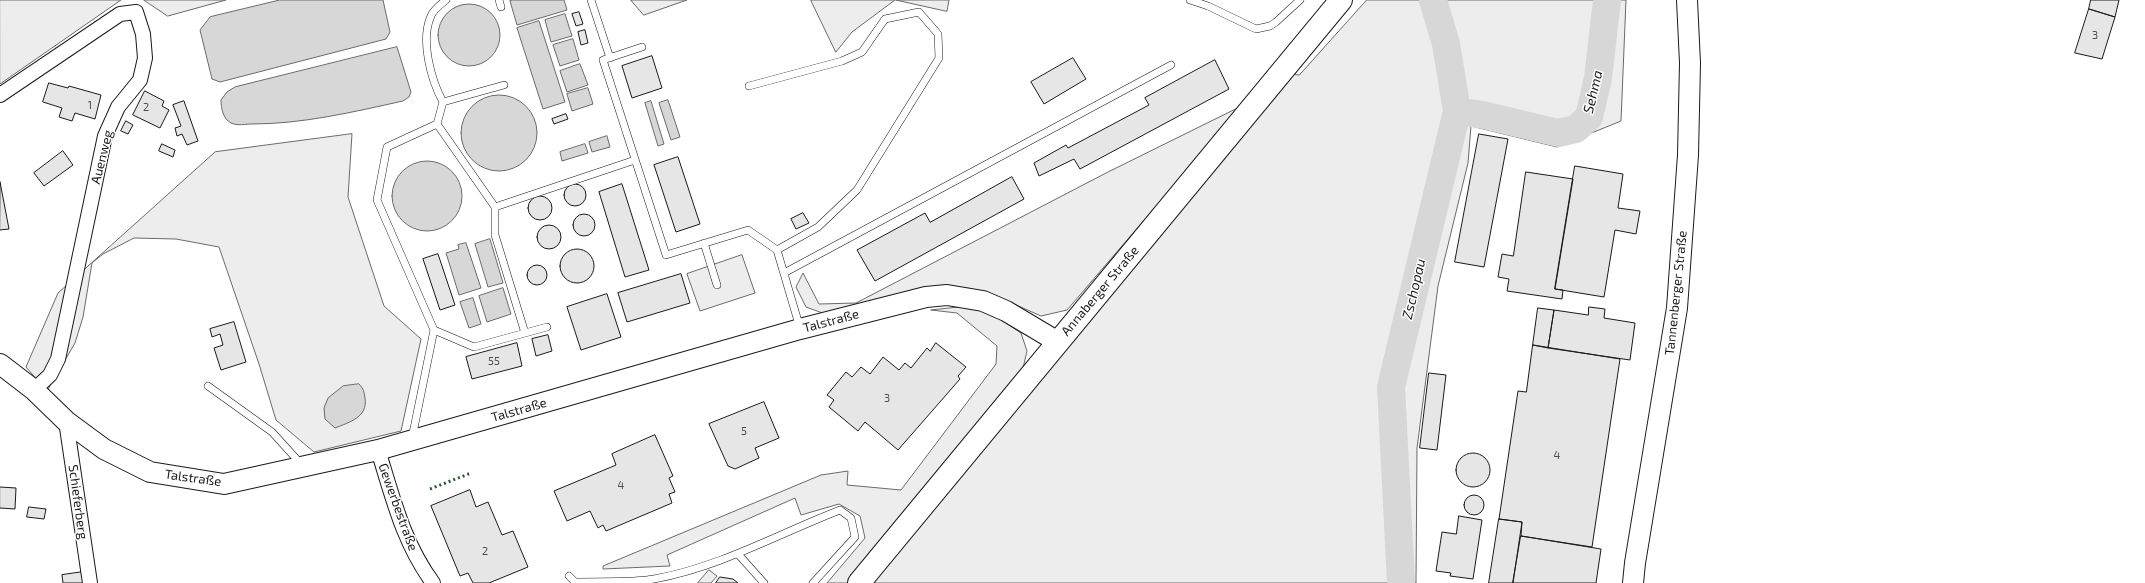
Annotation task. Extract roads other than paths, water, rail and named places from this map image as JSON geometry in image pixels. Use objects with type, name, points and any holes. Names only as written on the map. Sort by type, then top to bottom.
[{"type":"main road","name":"Annaberger Straße","points":[[859,583],[1341,0]]},
{"type":"main road","name":"Tannenberger Straße","points":[[1633,583],[1634,563],[1677,308],[1688,155],[1690,63],[1688,0]]},
{"type":"main road","name":"Talstraße","points":[[0,364],[34,390],[66,420],[104,449],[150,472],[224,484],[412,441],[800,329],[926,297],[947,295],[983,301],[1006,310],[1058,342]]},
{"type":"street","name":"Auenweg","points":[[0,95],[120,14],[136,12],[143,34],[145,58],[140,80],[118,107],[105,136],[58,359],[50,375],[34,390]]},
{"type":"street","name":"Schieferberg","points":[[66,420],[90,583]]},
{"type":"street","name":"Gewerbestraße","points":[[378,450],[404,532],[418,562],[433,583]]},
{"type":"lane","points":[[437,124],[443,102],[436,89],[425,41],[431,15],[446,0]]},
{"type":"lane","points":[[591,0],[610,58]]},
{"type":"lane","points":[[1190,0],[1208,6],[1256,29],[1270,26],[1300,0]]},
{"type":"lane","points":[[749,86],[842,61],[862,52],[885,19],[919,12],[938,34],[939,58],[857,190],[818,227],[777,250]]},
{"type":"lane","points":[[642,47],[603,60],[666,254],[748,230],[777,250],[800,329]]},
{"type":"lane","points":[[784,273],[1171,65]]},
{"type":"lane","points":[[443,102],[504,85]]},
{"type":"lane","points":[[437,124],[495,207],[495,235],[525,333]]},
{"type":"lane","points":[[412,441],[434,330],[377,200],[387,147],[437,124]]},
{"type":"lane","points":[[495,207],[635,160]]},
{"type":"lane","points":[[704,243],[717,285]]},
{"type":"lane","points":[[434,330],[474,347],[547,327]]},
{"type":"lane","points":[[208,386],[272,432],[303,467]]},
{"type":"lane","points":[[569,576],[575,582],[652,581],[723,560],[793,528],[840,510],[851,518],[855,537],[813,583]]},
{"type":"lane","points":[[738,554],[764,583]]},
{"type":"waterway","name":"Zschopau","points":[[1401,583],[1391,387],[1457,111],[1446,44],[1433,0]]},
{"type":"waterway","name":"Sehma","points":[[1457,111],[1483,115],[1558,133],[1576,129],[1589,117],[1598,78],[1607,0]]}]
